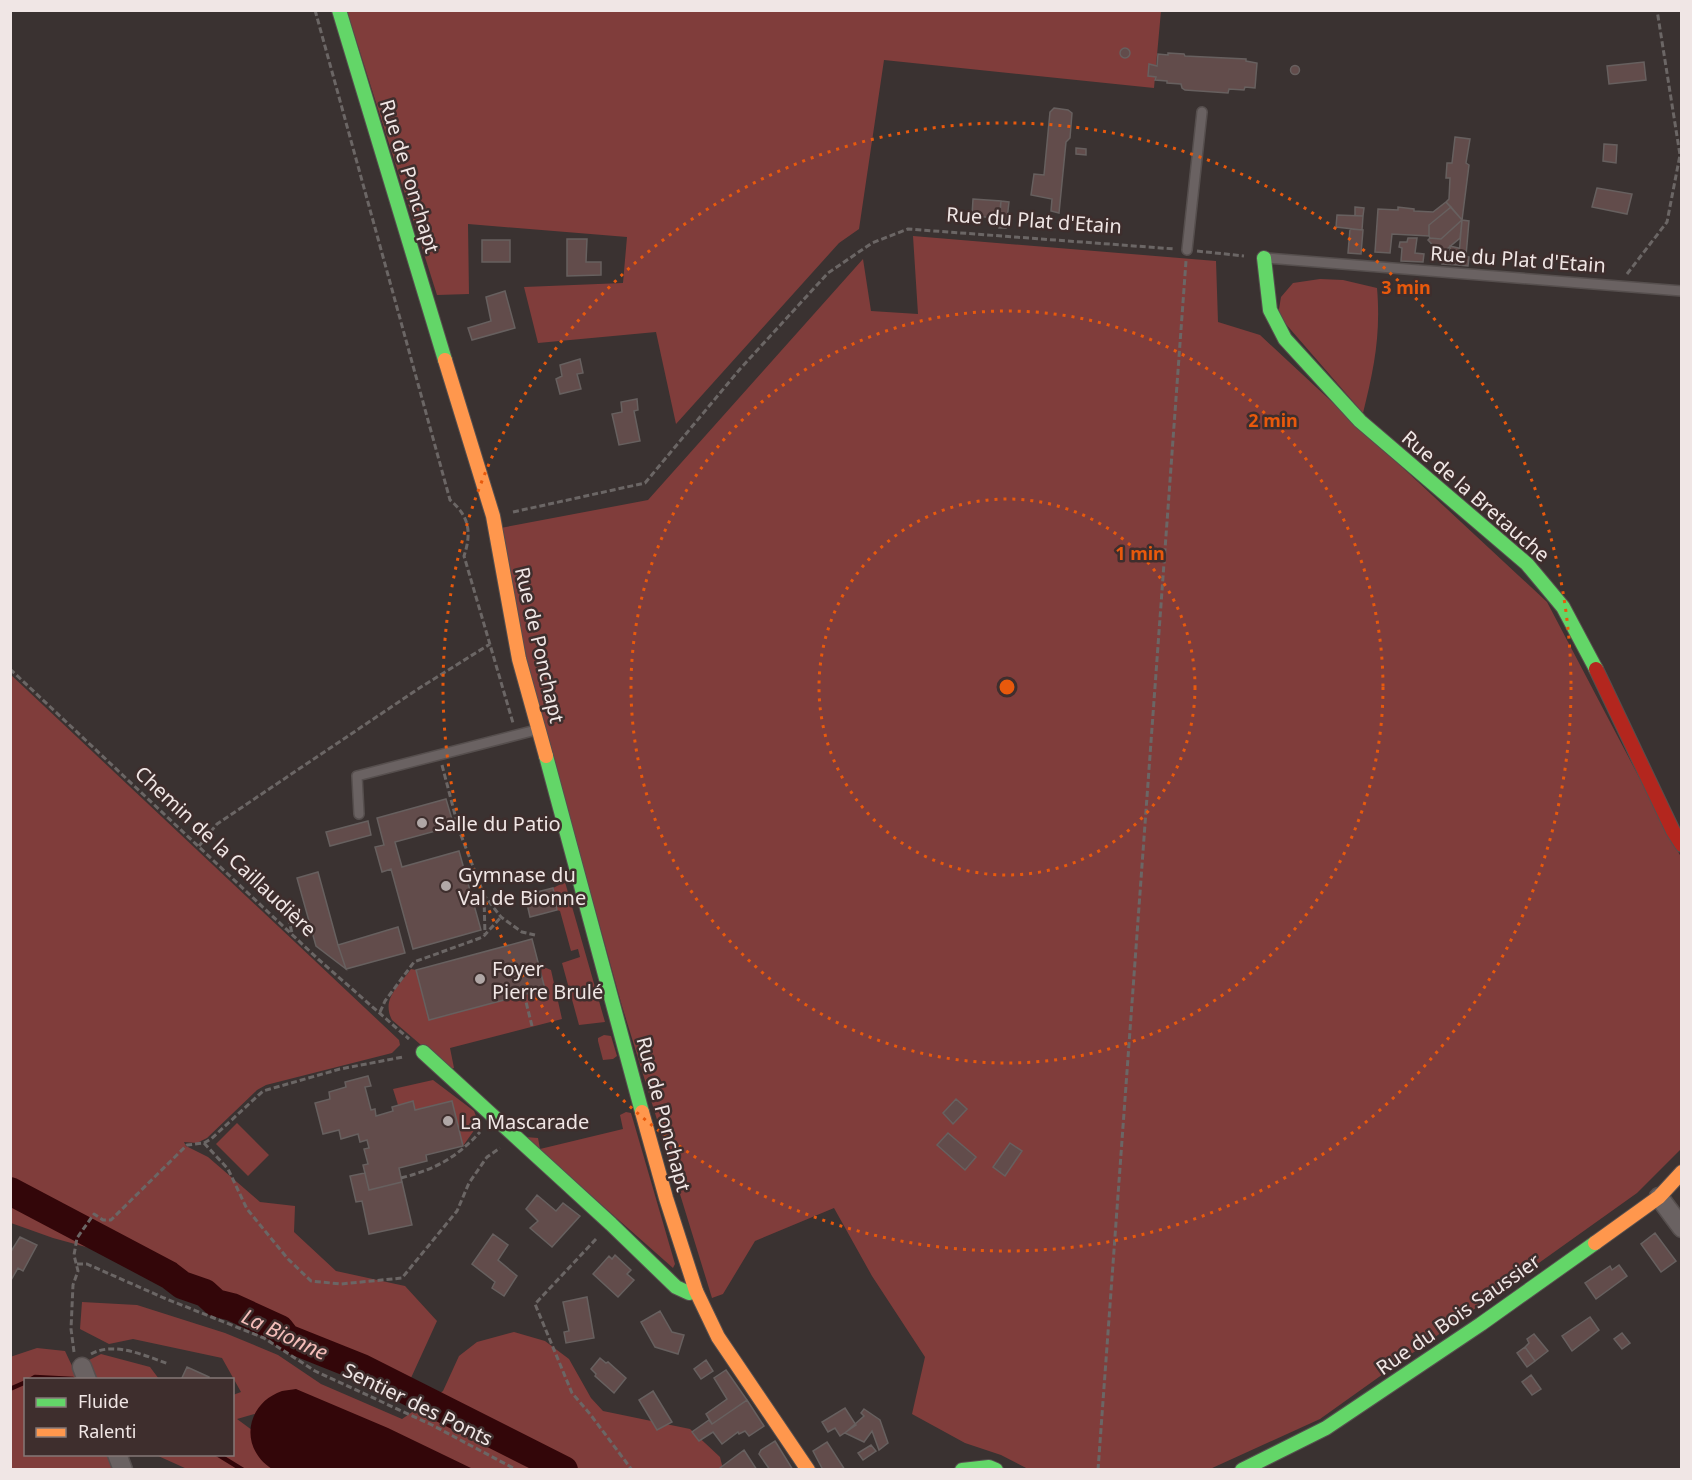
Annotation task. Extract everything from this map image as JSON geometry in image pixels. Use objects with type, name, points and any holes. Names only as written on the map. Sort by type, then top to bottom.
[{"type":"street","name":"Rue de Ponchapt","points":[[339,10],[493,516],[519,659],[666,1198],[696,1291],[718,1337],[808,1470]]},
{"type":"street","name":"Rue de la Bretauche","points":[[1264,258],[1270,310],[1285,339],[1360,421],[1527,564],[1563,607],[1588,652],[1672,831],[1682,845]]},
{"type":"street","points":[[423,1052],[611,1224],[676,1287],[689,1293],[696,1291]]},
{"type":"street","name":"Rue du Bois Saussier","points":[[1242,1470],[1326,1428],[1481,1324],[1659,1197],[1682,1172]]},
{"type":"street","points":[[1659,1197],[1682,1228]]},
{"type":"street","points":[[117,1456],[123,1470]]},
{"type":"street","points":[[964,1469],[989,1467],[996,1470]]},
{"type":"lane","points":[[1187,250],[1202,112]]},
{"type":"lane","name":"Rue du Plat d'Etain","points":[[1264,258],[1682,291]]},
{"type":"lane","points":[[358,814],[357,776],[539,729]]},
{"type":"path","points":[[315,10],[450,500],[463,511],[465,517],[470,538],[464,556],[516,735]]},
{"type":"path","points":[[1618,285],[1667,222],[1680,156],[1657,10]]},
{"type":"path","name":"Rue du Plat d'Etain","points":[[493,516],[645,483],[740,369],[828,273],[872,243],[908,229],[1264,258]]},
{"type":"path","points":[[1098,1470],[1187,250]]},
{"type":"path","points":[[199,846],[218,824],[420,687],[490,644]]},
{"type":"path","name":"Chemin de la Caillaudière","points":[[10,669],[292,934],[423,1052]]},
{"type":"path","points":[[440,755],[459,830],[484,895],[501,916],[522,932],[535,935]]},
{"type":"path","points":[[484,895],[485,935]]},
{"type":"path","points":[[284,900],[292,934]]},
{"type":"path","points":[[380,1012],[385,1000],[414,962],[485,935],[501,916]]},
{"type":"path","points":[[524,994],[532,1026]]},
{"type":"path","points":[[169,1364],[114,1348],[98,1350],[83,1369],[72,1349],[73,1285],[78,1271],[74,1255],[77,1238],[94,1214],[103,1220],[111,1220],[187,1145],[204,1143],[263,1091],[340,1069],[423,1052]]},
{"type":"path","points":[[401,1178],[428,1171],[446,1162],[462,1151],[494,1117]]},
{"type":"path","points":[[204,1143],[228,1169],[247,1209],[288,1259],[311,1281],[341,1284],[402,1278],[457,1211],[470,1183],[487,1157],[516,1137]]},
{"type":"path","points":[[611,1224],[535,1304],[572,1393],[632,1470]]},
{"type":"path","name":"Sentier des Ponts","points":[[77,1264],[87,1264],[264,1338],[315,1371],[432,1425],[517,1470]]},
{"type":"shaded area","points":[[347,11],[1161,11],[1154,88],[884,60],[859,229],[839,243],[676,424],[656,332],[538,343],[524,287],[623,283],[627,237],[468,224],[469,294],[437,295]]},
{"type":"shaded area","points":[[913,236],[1216,261],[1218,322],[1260,335],[1547,602],[1681,857],[1681,1149],[1637,1193],[1320,1419],[1210,1469],[1028,1469],[1001,1455],[965,1443],[912,1414],[925,1357],[872,1276],[834,1208],[755,1241],[723,1294],[712,1298],[622,1006],[490,530],[648,500],[863,259],[871,311],[918,314]]},
{"type":"shaded area","points":[[1320,279],[1343,280],[1377,288],[1376,351],[1363,413],[1278,315],[1281,297],[1293,283]]},
{"type":"shaded area","points":[[10,674],[399,1040],[400,1045],[392,1053],[266,1085],[257,1090],[207,1138],[197,1143],[184,1142],[186,1146],[208,1157],[260,1202],[295,1206],[294,1232],[336,1271],[405,1286],[437,1321],[400,1402],[256,1312],[141,1262],[53,1238],[11,1223]]},
{"type":"shaded area","points":[[565,882],[605,1022],[579,1025],[562,963],[580,957],[578,949],[571,951],[560,911],[557,910],[553,888]]},
{"type":"shaded area","points":[[539,965],[551,970],[562,1019],[450,1048],[454,1068],[449,1069],[392,1020],[389,1012],[393,993],[411,969],[416,970],[429,1020]]},
{"type":"shaded area","points":[[604,1035],[611,1036],[617,1056],[613,1059],[603,1060],[598,1038]]},
{"type":"shaded area","points":[[433,1080],[474,1111],[478,1121],[463,1146],[452,1101],[415,1110],[413,1102],[398,1105],[393,1089]]},
{"type":"shaded area","points":[[626,1112],[631,1113],[675,1264],[673,1268],[525,1137],[538,1138],[540,1149],[623,1129],[620,1115]]},
{"type":"shaded area","points":[[237,1123],[269,1155],[248,1176],[216,1144]]},
{"type":"shaded area","points":[[82,1302],[137,1305],[225,1333],[278,1355],[321,1384],[402,1419],[443,1391],[459,1356],[477,1342],[514,1332],[545,1341],[569,1359],[591,1398],[603,1411],[690,1429],[720,1457],[723,1469],[453,1469],[292,1403],[237,1419],[305,1469],[187,1469],[158,1456],[234,1456],[234,1395],[241,1392],[222,1358],[133,1339],[109,1344],[80,1329]]},
{"type":"shaded area","points":[[37,1348],[65,1351],[73,1368],[101,1354],[150,1367],[158,1378],[24,1378],[24,1456],[118,1456],[118,1469],[11,1469],[10,1357]]},
{"type":"shaded area","points":[[296,1389],[388,1428],[473,1469],[272,1469],[254,1450],[251,1427],[254,1416],[260,1406],[270,1397],[282,1391]]},
{"type":"building","points":[[1125,48],[1130,53],[1125,58],[1120,53]]},
{"type":"building","points":[[1168,53],[1246,59],[1246,61],[1257,63],[1255,88],[1229,89],[1228,93],[1185,90],[1181,84],[1167,83],[1167,81],[1155,80],[1156,77],[1148,76],[1149,64],[1157,66],[1158,54],[1168,55]]},
{"type":"building","points":[[1644,62],[1646,80],[1609,84],[1607,66]]},
{"type":"building","points":[[1295,65],[1300,70],[1295,75],[1290,70]]},
{"type":"building","points":[[1054,108],[1068,110],[1072,113],[1070,138],[1066,142],[1059,213],[1051,211],[1052,199],[1031,195],[1034,174],[1044,175],[1050,112]]},
{"type":"building","points":[[1455,137],[1470,139],[1462,220],[1446,202],[1449,199],[1450,178],[1446,178],[1447,163],[1452,163]]},
{"type":"building","points":[[1604,144],[1617,145],[1616,163],[1603,161]]},
{"type":"building","points":[[1076,148],[1086,149],[1086,155],[1076,154]]},
{"type":"building","points":[[1597,188],[1632,194],[1627,214],[1592,207]]},
{"type":"building","points":[[973,199],[1001,201],[999,218],[972,216]]},
{"type":"building","points":[[1001,201],[1009,202],[1006,228],[999,228]]},
{"type":"building","points":[[1446,202],[1451,207],[1429,225],[1429,236],[1392,234],[1390,253],[1375,252],[1378,209],[1398,210],[1398,207],[1433,212]]},
{"type":"building","points":[[1355,207],[1364,208],[1363,216],[1355,216]]},
{"type":"building","points":[[1451,207],[1462,220],[1441,239],[1430,238],[1429,225]]},
{"type":"building","points":[[1337,215],[1363,216],[1362,230],[1336,227]]},
{"type":"building","points":[[1462,220],[1469,221],[1466,256],[1459,255]]},
{"type":"building","points":[[1462,220],[1460,238],[1441,254],[1428,240],[1430,238],[1441,239]]},
{"type":"building","points":[[1350,229],[1363,230],[1361,254],[1348,253]]},
{"type":"building","points":[[1408,238],[1417,238],[1415,253],[1424,254],[1423,262],[1401,261],[1400,242],[1407,242]]},
{"type":"building","points":[[567,239],[587,239],[586,262],[601,262],[601,275],[567,276]]},
{"type":"building","points":[[482,240],[510,240],[510,262],[482,262]]},
{"type":"building","points":[[1450,246],[1459,248],[1458,265],[1442,264],[1443,256],[1450,257]]},
{"type":"building","points":[[1459,255],[1469,257],[1468,266],[1458,265]]},
{"type":"building","points":[[505,291],[515,328],[472,340],[468,328],[491,321],[486,297]]},
{"type":"building","points":[[580,359],[583,373],[577,374],[581,389],[560,394],[556,379],[562,376],[560,365]]},
{"type":"building","points":[[637,399],[638,410],[634,411],[640,441],[619,445],[612,414],[622,412],[621,402]]},
{"type":"building","points":[[446,799],[454,826],[395,842],[402,867],[459,851],[481,930],[413,949],[391,869],[382,872],[375,847],[384,845],[377,818]]},
{"type":"building","points":[[368,821],[371,835],[330,846],[326,832]]},
{"type":"building","points":[[318,872],[346,969],[316,946],[297,878]]},
{"type":"building","points":[[553,888],[557,910],[530,917],[525,895]]},
{"type":"building","points":[[398,927],[405,953],[346,969],[338,945]]},
{"type":"building","name":"Foyer Pierre Brulé","points":[[532,939],[545,989],[429,1020],[416,970]]},
{"type":"building","points":[[368,1076],[371,1086],[365,1087],[371,1110],[375,1109],[376,1116],[393,1111],[392,1107],[413,1101],[415,1110],[452,1101],[463,1146],[426,1155],[427,1161],[399,1168],[402,1182],[369,1190],[363,1165],[368,1164],[364,1149],[369,1148],[367,1140],[360,1142],[358,1134],[341,1139],[339,1130],[323,1134],[315,1103],[330,1099],[329,1092],[346,1087],[345,1082]]},
{"type":"building","points":[[956,1099],[967,1109],[953,1124],[943,1113]]},
{"type":"building","points":[[948,1133],[976,1157],[965,1170],[937,1145]]},
{"type":"building","points":[[1010,1143],[1022,1151],[1005,1176],[993,1167]]},
{"type":"building","points":[[365,1173],[369,1190],[402,1182],[412,1225],[369,1234],[362,1201],[356,1202],[350,1176]]},
{"type":"building","points":[[537,1195],[556,1211],[563,1203],[580,1216],[552,1247],[530,1228],[538,1221],[526,1209]]},
{"type":"building","points":[[1655,1233],[1676,1261],[1661,1272],[1641,1244]]},
{"type":"building","points":[[493,1234],[508,1245],[498,1260],[517,1276],[504,1296],[492,1288],[495,1282],[472,1264]]},
{"type":"building","points":[[20,1237],[37,1245],[23,1271],[18,1268],[10,1282],[10,1253]]},
{"type":"building","points":[[615,1255],[631,1270],[627,1274],[634,1280],[618,1297],[593,1274],[609,1256],[612,1259]]},
{"type":"building","points":[[1619,1265],[1627,1276],[1596,1299],[1585,1283],[1610,1266],[1612,1270]]},
{"type":"building","points":[[587,1297],[594,1338],[566,1343],[564,1332],[569,1331],[563,1302]]},
{"type":"building","points":[[660,1311],[672,1332],[684,1335],[678,1354],[655,1347],[641,1322]]},
{"type":"building","points":[[1590,1317],[1599,1330],[1572,1351],[1562,1336]]},
{"type":"building","points":[[1622,1333],[1630,1343],[1622,1349],[1614,1339]]},
{"type":"building","points":[[1534,1334],[1548,1351],[1535,1361],[1525,1347],[1529,1343],[1527,1339]]},
{"type":"building","points":[[1525,1347],[1535,1361],[1527,1367],[1517,1353]]},
{"type":"building","points":[[600,1358],[626,1378],[614,1393],[595,1376],[596,1374],[591,1369]]},
{"type":"building","points":[[706,1360],[713,1371],[701,1379],[694,1369]]},
{"type":"building","points":[[187,1367],[209,1377],[209,1378],[182,1378]]},
{"type":"building","points":[[726,1370],[747,1400],[712,1424],[706,1414],[727,1399],[714,1378]]},
{"type":"building","points":[[1531,1375],[1541,1389],[1532,1395],[1522,1382]]},
{"type":"building","points":[[653,1391],[672,1422],[657,1430],[639,1400]]},
{"type":"building","points":[[747,1400],[764,1426],[749,1436],[745,1431],[739,1434],[738,1432],[722,1444],[713,1432],[699,1441],[692,1432],[709,1420],[712,1424]]},
{"type":"building","points":[[845,1408],[856,1425],[840,1436],[835,1428],[828,1432],[822,1422]]},
{"type":"building","points":[[864,1409],[880,1420],[888,1443],[879,1450],[872,1431],[864,1442],[845,1433],[864,1416],[861,1413]]},
{"type":"building","points":[[775,1441],[793,1470],[770,1470],[759,1454],[761,1450]]},
{"type":"building","points":[[827,1442],[845,1470],[823,1470],[813,1451]]},
{"type":"building","points":[[871,1445],[876,1451],[863,1460],[858,1453]]},
{"type":"building","points":[[744,1450],[757,1470],[721,1470],[720,1468]]},
{"type":"waterway","name":"La Bionne","points":[[10,1191],[169,1275],[182,1285],[205,1293],[216,1303],[232,1307],[280,1329],[287,1338],[362,1368],[564,1470]]},
{"type":"waterway","points":[[33,1378],[54,1378]]},
{"type":"waterway","points":[[10,1389],[24,1383]]},
{"type":"waterway","points":[[220,1456],[243,1470]]},
{"type":"traffic: fast","points":[[339,10],[445,360]]},
{"type":"traffic: fast","points":[[1264,258],[1270,310],[1285,339],[1360,421],[1527,564],[1563,607],[1596,669]]},
{"type":"traffic: fast","points":[[546,756],[642,1112]]},
{"type":"traffic: fast","points":[[423,1052],[611,1224],[676,1287],[689,1293],[696,1291]]},
{"type":"traffic: fast","points":[[1242,1470],[1326,1428],[1481,1324],[1595,1243]]},
{"type":"traffic: fast","points":[[962,1470],[989,1467],[996,1470]]},
{"type":"traffic: slow","points":[[445,360],[493,516],[519,659],[546,756]]},
{"type":"traffic: slow","points":[[642,1112],[666,1198],[696,1291],[718,1337],[808,1470]]},
{"type":"traffic: slow","points":[[1595,1243],[1659,1197],[1682,1172]]},
{"type":"traffic: jam","points":[[1596,669],[1673,831],[1682,845]]},
{"type":"place","name":"Salle du Patio","points":[[422,823]]},
{"type":"place","name":"Gymnase du Val de Bionne","points":[[446,886]]},
{"type":"place","name":"Foyer Pierre Brulé","points":[[480,979]]},
{"type":"place","name":"La Mascarade","points":[[448,1121]]}]
